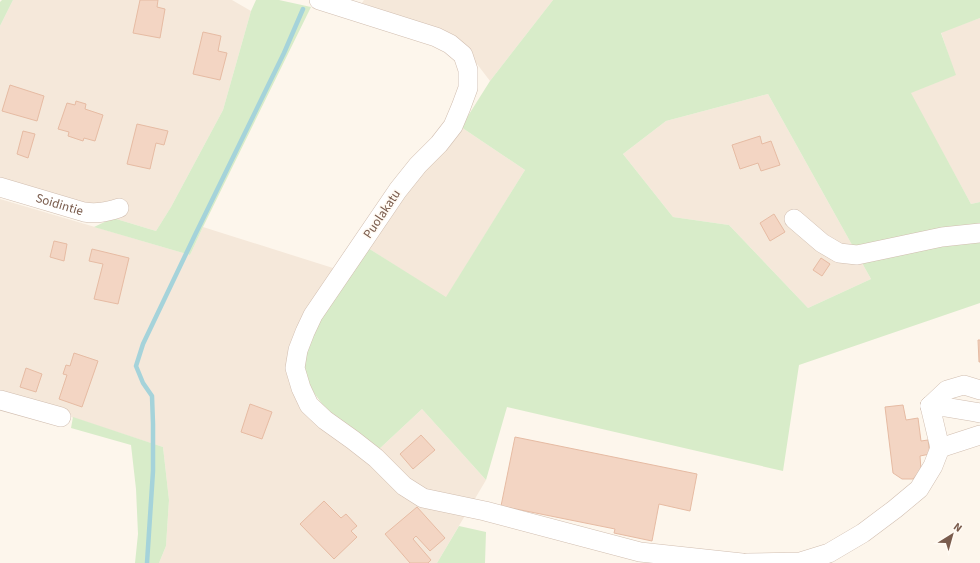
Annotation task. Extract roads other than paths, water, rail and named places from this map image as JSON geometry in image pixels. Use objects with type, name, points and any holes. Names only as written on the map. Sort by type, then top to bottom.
[{"type":"street","name":"Puolakatu","points":[[319,0],[436,37],[450,44],[463,55],[468,70],[468,88],[453,126],[398,190],[313,315],[298,350],[296,368],[301,388],[309,406],[325,420],[354,440],[376,458],[404,486],[423,498],[485,511],[640,552],[697,561],[742,563]]},
{"type":"street","name":"Soidintie","points":[[0,186],[84,212],[95,213],[119,208]]},
{"type":"street","points":[[794,219],[822,243],[839,252],[857,255],[942,237],[980,233]]},
{"type":"street","points":[[930,406],[947,390],[964,385],[980,390]]},
{"type":"street","points":[[0,400],[61,417]]},
{"type":"street","points":[[930,406],[980,413]]},
{"type":"street","points":[[747,563],[800,562],[829,553],[856,537],[895,509],[919,489],[933,466],[940,448],[930,406]]},
{"type":"street","points":[[940,448],[980,435]]},
{"type":"waterway","points":[[147,563],[153,471],[152,396],[143,383],[136,366],[143,344],[284,53],[303,9]]}]
